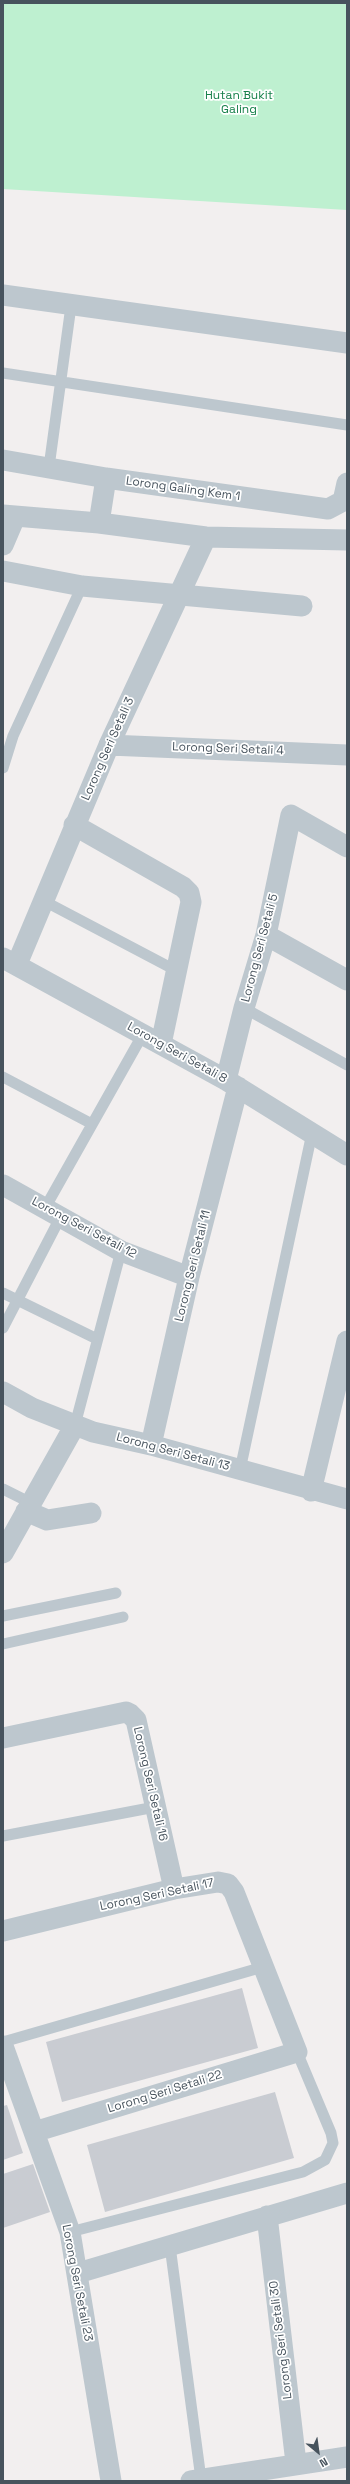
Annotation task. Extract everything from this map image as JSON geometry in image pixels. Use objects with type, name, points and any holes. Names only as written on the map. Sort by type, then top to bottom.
[{"type":"street","points":[[3,295],[71,306],[347,343]]},
{"type":"street","name":"Lorong Galing Kem 1","points":[[3,460],[106,478],[328,509],[343,501],[347,483]]},
{"type":"street","points":[[98,523],[106,478]]},
{"type":"street","points":[[3,545],[9,516],[98,523],[206,537],[347,540]]},
{"type":"street","name":"Lorong Seri Setali 3","points":[[10,961],[44,901],[74,825],[109,745],[206,537]]},
{"type":"street","points":[[3,571],[82,586],[302,606]]},
{"type":"street","name":"Lorong Seri Setali 4","points":[[109,745],[347,755]]},
{"type":"street","name":"Lorong Seri Setali 5","points":[[232,1083],[244,1008],[266,935],[291,815],[347,847]]},
{"type":"street","points":[[74,825],[183,887],[189,893],[191,902],[177,971],[152,1039]]},
{"type":"street","points":[[266,935],[347,980]]},
{"type":"street","name":"Lorong Seri Setali 8","points":[[10,961],[232,1083],[347,1155]]},
{"type":"street","name":"Lorong Seri Setali 11","points":[[151,1445],[232,1083]]},
{"type":"street","name":"Lorong Seri Setali 12","points":[[3,1185],[121,1251],[189,1277]]},
{"type":"street","points":[[311,1491],[347,1341]]},
{"type":"street","name":"Lorong Seri Setali 13","points":[[3,1392],[32,1408],[93,1432],[151,1445],[311,1491],[347,1499]]},
{"type":"street","points":[[3,1553],[75,1425]]},
{"type":"street","points":[[29,1507],[47,1520],[91,1512]]},
{"type":"street","name":"Lorong Seri Setali 16","points":[[3,1738],[126,1712],[130,1714],[136,1720],[174,1890]]},
{"type":"street","name":"Lorong Seri Setali 17","points":[[3,1931],[174,1890],[218,1882],[228,1884],[234,1892],[296,2052]]},
{"type":"street","name":"Lorong Seri Setali 23","points":[[3,2046],[70,2232],[78,2273],[111,2481]]},
{"type":"street","name":"Lorong Seri Setali 22","points":[[34,2132],[296,2052]]},
{"type":"street","points":[[78,2273],[347,2193]]},
{"type":"street","name":"Lorong Seri Setali 30","points":[[266,2216],[296,2463]]},
{"type":"street","points":[[196,2480],[296,2463],[347,2457]]},
{"type":"lane","points":[[49,467],[71,306]]},
{"type":"lane","points":[[3,373],[61,383],[347,425]]},
{"type":"lane","points":[[3,768],[13,736],[82,586]]},
{"type":"lane","points":[[44,901],[177,971]]},
{"type":"lane","points":[[244,1008],[347,1065]]},
{"type":"lane","points":[[3,1328],[18,1300],[53,1213],[92,1124],[152,1039]]},
{"type":"lane","points":[[3,1077],[92,1124]]},
{"type":"lane","points":[[240,1470],[312,1133]]},
{"type":"lane","points":[[75,1425],[121,1251]]},
{"type":"lane","points":[[3,1293],[97,1339]]},
{"type":"lane","points":[[3,1489],[29,1507]]},
{"type":"lane","points":[[3,1616],[116,1594]]},
{"type":"lane","points":[[3,1644],[123,1617]]},
{"type":"lane","points":[[3,1836],[155,1807]]},
{"type":"lane","points":[[3,2042],[263,1967]]},
{"type":"lane","points":[[70,2232],[303,2172],[325,2160],[333,2143],[331,2133],[296,2052]]},
{"type":"lane","points":[[170,2246],[196,2480]]},
{"type":"green space","name":"Hutan Bukit Galing","points":[[3,3],[347,3],[347,210],[3,189]]},
{"type":"building","points":[[242,1988],[258,2048],[62,2102],[46,2042]]},
{"type":"building","points":[[275,2092],[294,2158],[105,2212],[87,2145]]},
{"type":"building","points":[[7,2105],[23,2153],[3,2160],[3,2106]]},
{"type":"building","points":[[33,2164],[50,2212],[3,2228],[3,2174]]}]
